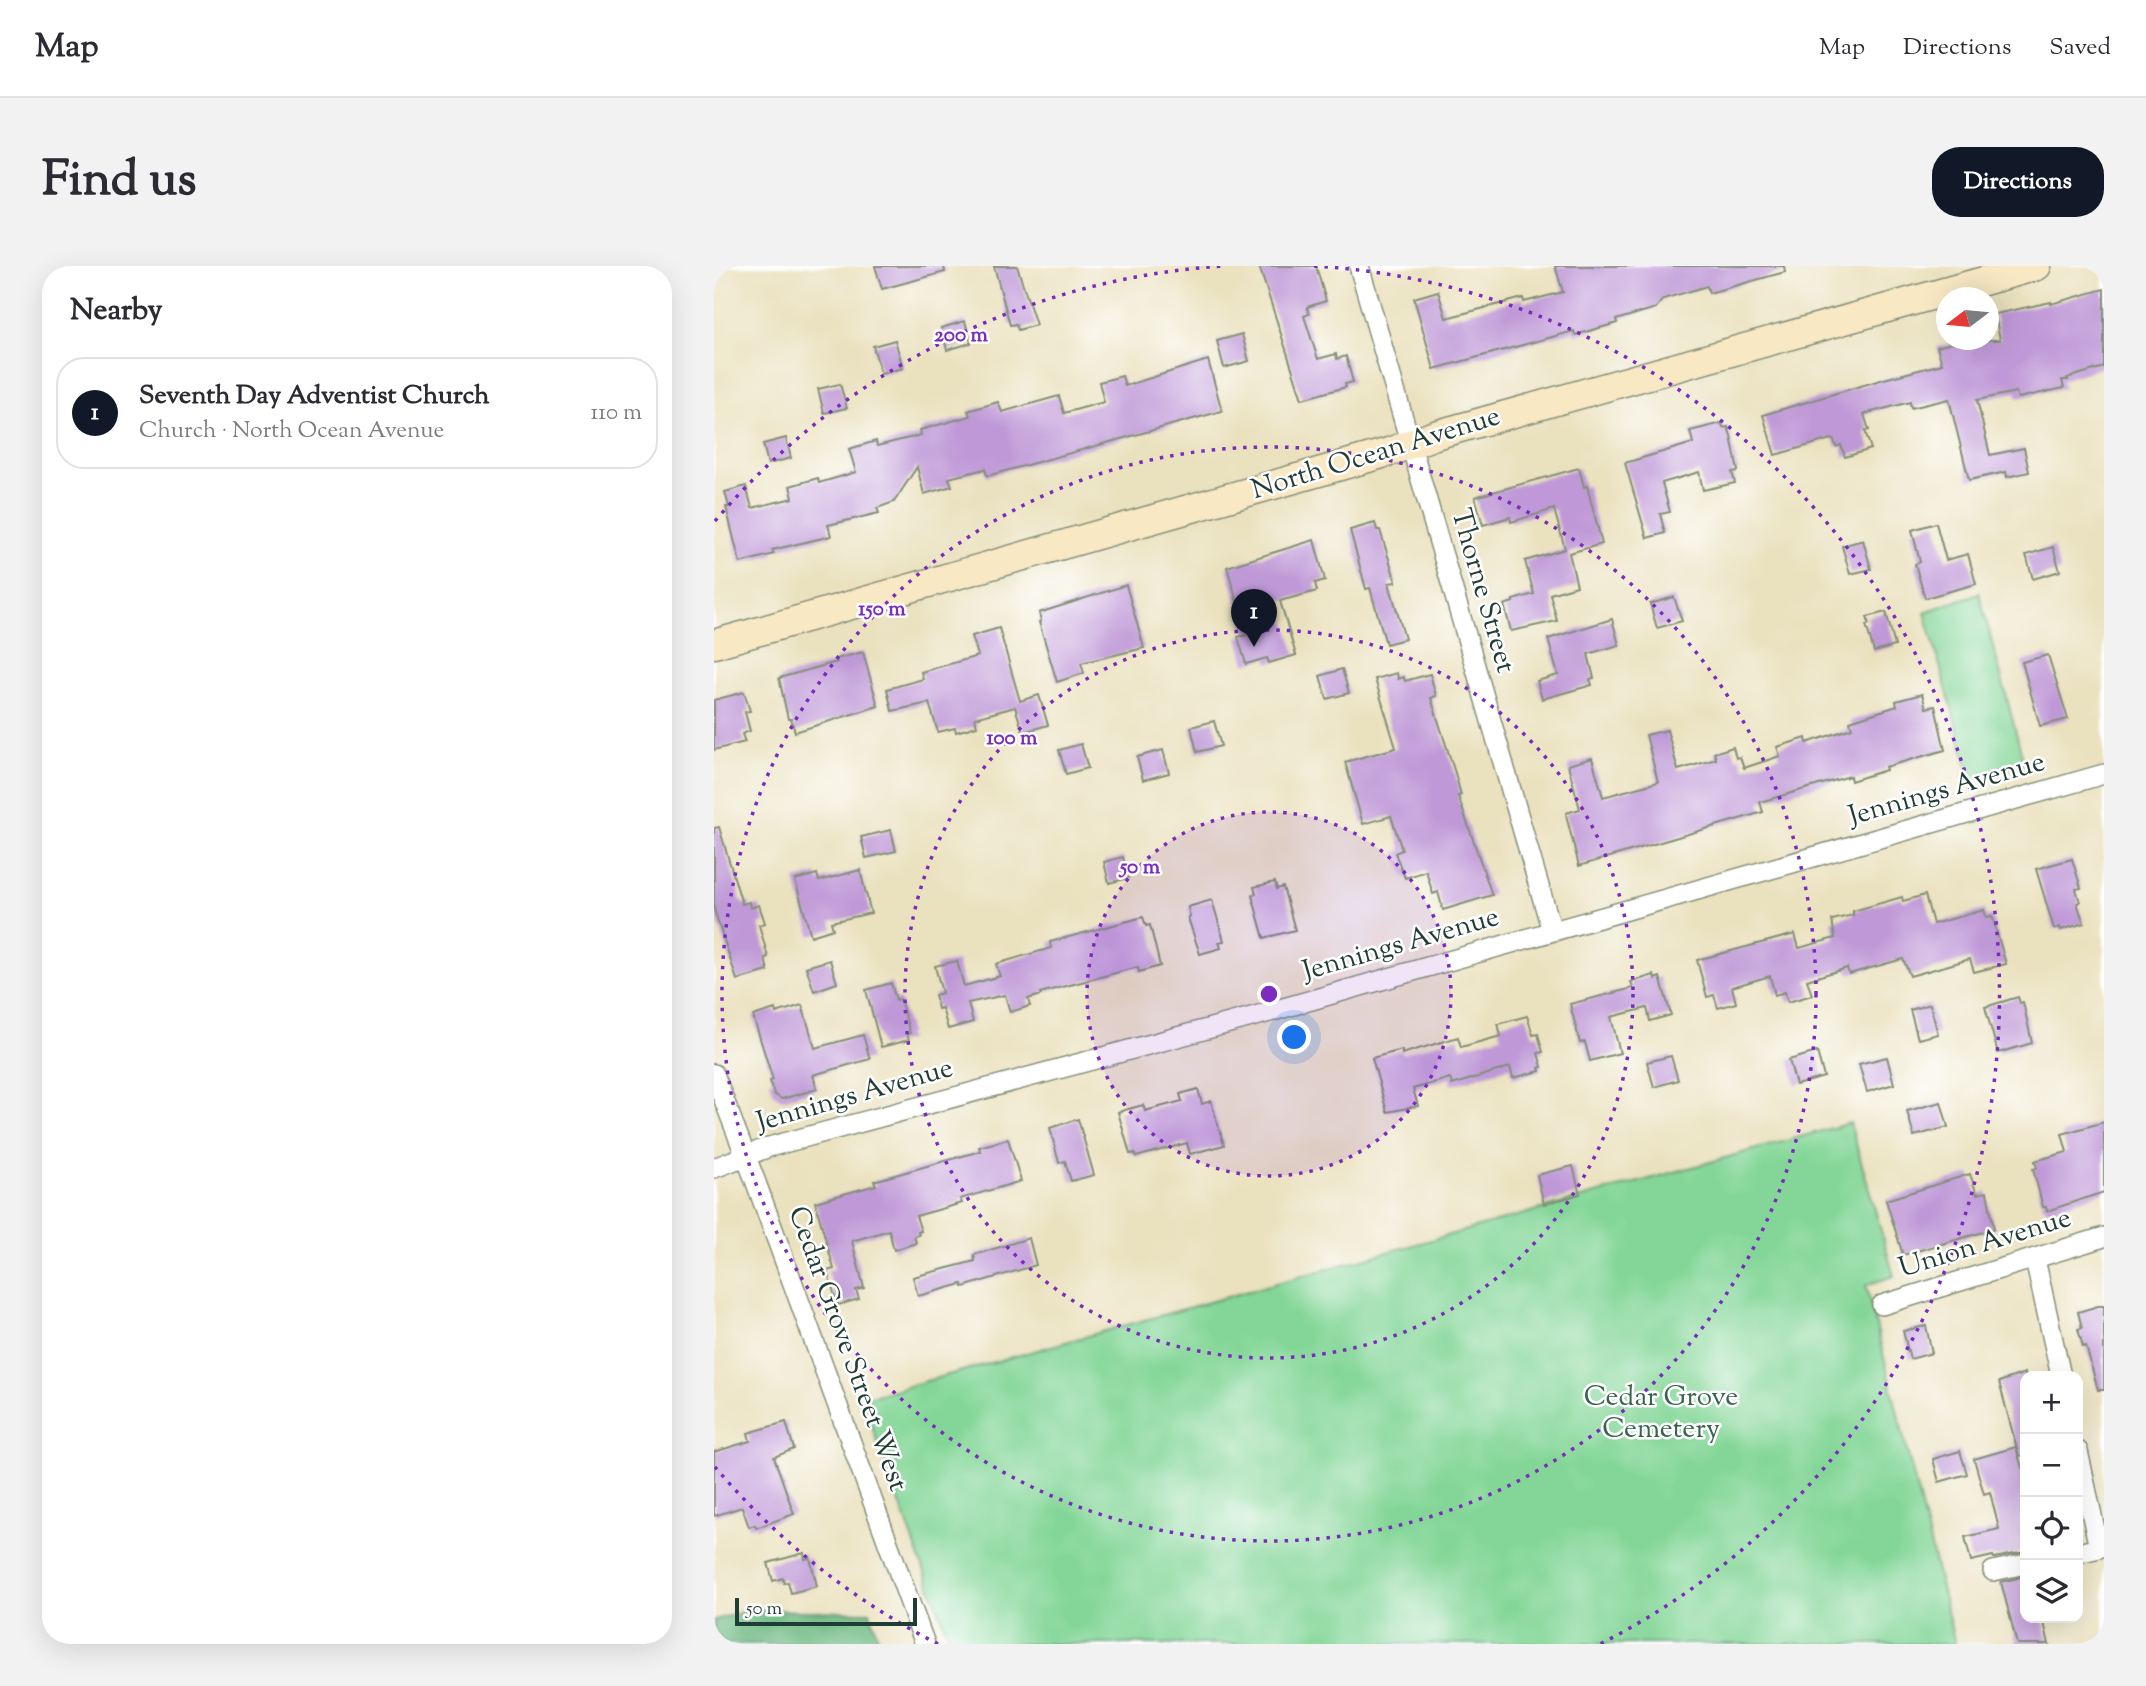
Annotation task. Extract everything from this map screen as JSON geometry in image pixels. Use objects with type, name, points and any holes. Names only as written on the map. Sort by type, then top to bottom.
[{"type":"street","name":"Thorne Street","points":[[1359,266],[1552,931]]},
{"type":"street","name":"North Ocean Avenue","points":[[714,644],[1435,435],[2037,266]]},
{"type":"street","name":"Jennings Avenue","points":[[714,1168],[769,1147],[1259,1015],[2104,774]]},
{"type":"street","name":"Cedar Grove Street West","points":[[714,1074],[925,1644]]},
{"type":"street","name":"Union Avenue","points":[[1882,1305],[2104,1237]]},
{"type":"street","points":[[2035,1259],[2060,1371]]},
{"type":"street","points":[[2083,1474],[2099,1548],[2083,1552]]},
{"type":"street","points":[[1993,1571],[2020,1565]]},
{"type":"green space","points":[[1979,593],[2024,763],[1971,778],[1925,612]]},
{"type":"green space","name":"Cedar Grove Cemetery","points":[[1850,1123],[1894,1276],[1866,1285],[1955,1644],[951,1644],[862,1399]]},
{"type":"green space","points":[[750,1610],[870,1612],[880,1644],[724,1644],[714,1630],[714,1620]]},
{"type":"building","points":[[875,266],[944,266],[945,272],[882,289]]},
{"type":"building","points":[[994,266],[1017,266],[1036,325],[1018,330],[1016,324],[1010,325]]},
{"type":"building","points":[[1259,266],[1316,266],[1326,301],[1307,307],[1309,314],[1304,316],[1318,359],[1336,354],[1337,359],[1346,356],[1353,382],[1345,384],[1346,387],[1302,399]]},
{"type":"building","points":[[1555,266],[1784,266],[1785,272],[1709,293],[1707,286],[1663,299],[1656,308],[1616,320],[1617,323],[1575,335],[1574,331],[1434,369],[1414,298],[1438,291],[1446,318],[1523,298],[1524,302],[1563,292]]},
{"type":"building","points":[[2104,289],[2104,367],[2062,380],[2064,388],[2018,398],[2016,392],[1977,400],[1990,455],[2024,448],[2029,472],[2007,477],[2006,472],[1969,480],[1949,399],[1911,408],[1910,402],[1864,414],[1869,430],[1865,431],[1871,449],[1845,457],[1841,445],[1836,447],[1831,439],[1775,455],[1763,415],[1942,364],[1938,350],[1999,350],[1999,313],[2051,304]]},
{"type":"building","points":[[965,321],[971,343],[947,350],[941,328]]},
{"type":"building","points":[[1242,334],[1249,361],[1224,368],[1217,341]]},
{"type":"building","points":[[895,340],[903,368],[881,374],[873,346]]},
{"type":"building","points":[[1208,360],[1222,411],[987,476],[985,469],[949,478],[952,486],[924,494],[917,467],[894,502],[877,508],[879,513],[828,525],[831,536],[772,550],[774,554],[740,563],[726,507],[729,507],[725,492],[746,486],[752,508],[793,498],[790,486],[818,478],[819,483],[856,472],[849,449],[876,441],[877,446],[921,435],[920,430],[970,416],[968,411],[998,402],[1002,412],[1059,396],[1064,413],[1104,402],[1099,382],[1122,376],[1125,386]]},
{"type":"building","points":[[840,384],[847,408],[824,413],[818,389]]},
{"type":"building","points":[[1722,423],[1723,428],[1728,427],[1731,436],[1738,471],[1732,472],[1735,483],[1703,490],[1699,472],[1662,483],[1670,512],[1660,514],[1665,533],[1647,538],[1625,463],[1693,443],[1690,431]]},
{"type":"building","points":[[786,438],[791,458],[768,464],[763,444]]},
{"type":"building","points":[[1579,468],[1584,487],[1587,486],[1602,544],[1569,553],[1577,586],[1550,594],[1557,621],[1511,631],[1504,605],[1534,594],[1525,561],[1565,549],[1554,509],[1511,522],[1510,517],[1483,525],[1475,497]]},
{"type":"building","points":[[1375,523],[1377,530],[1380,530],[1396,582],[1389,583],[1405,639],[1386,644],[1370,588],[1366,589],[1350,530]]},
{"type":"building","points":[[1936,523],[1946,560],[1968,554],[1976,584],[1925,598],[1915,564],[1920,562],[1912,530]]},
{"type":"building","points":[[1314,540],[1325,580],[1315,583],[1317,591],[1280,601],[1296,655],[1269,663],[1267,658],[1246,664],[1238,637],[1247,635],[1227,567]]},
{"type":"building","points":[[1863,540],[1871,569],[1850,574],[1842,546]]},
{"type":"building","points":[[2053,547],[2060,571],[2033,579],[2026,555]]},
{"type":"building","points":[[1126,585],[1144,648],[1081,663],[1084,673],[1057,682],[1039,622],[1039,613]]},
{"type":"building","points":[[1674,597],[1682,621],[1657,628],[1650,604]]},
{"type":"building","points":[[1886,612],[1895,646],[1874,652],[1866,625],[1869,624],[1867,617]]},
{"type":"building","points":[[1612,619],[1619,645],[1588,654],[1594,678],[1590,679],[1592,685],[1542,699],[1537,681],[1558,675],[1548,639]]},
{"type":"building","points":[[999,628],[1020,701],[1039,695],[1048,725],[1023,732],[1015,707],[975,718],[977,726],[956,732],[955,728],[938,732],[929,703],[892,711],[887,689],[923,679],[921,672],[978,656],[972,636]]},
{"type":"building","points":[[863,652],[878,706],[795,732],[791,719],[788,719],[779,678]]},
{"type":"building","points":[[2048,655],[2068,719],[2040,726],[2022,662]]},
{"type":"building","points":[[1342,669],[1349,693],[1327,699],[1320,676]]},
{"type":"building","points":[[1397,673],[1398,679],[1404,677],[1405,681],[1430,674],[1436,696],[1431,698],[1455,773],[1461,795],[1458,796],[1492,895],[1443,910],[1438,892],[1433,894],[1426,871],[1405,878],[1395,853],[1402,850],[1391,816],[1363,824],[1345,762],[1396,748],[1375,679]]},
{"type":"building","points":[[744,692],[750,711],[745,712],[750,731],[742,734],[745,742],[714,750],[714,700]]},
{"type":"building","points":[[1922,694],[1926,708],[1935,706],[1945,750],[1885,767],[1886,770],[1851,781],[1850,776],[1760,802],[1763,812],[1579,866],[1566,813],[1580,809],[1568,765],[1592,758],[1603,797],[1658,782],[1646,735],[1667,730],[1678,770],[1716,759],[1714,753],[1733,747],[1736,758],[1740,757],[1744,768],[1780,756],[1777,747],[1806,738],[1807,743],[1852,728],[1850,721],[1897,706],[1896,701]]},
{"type":"building","points":[[1214,721],[1221,746],[1197,752],[1191,727]]},
{"type":"building","points":[[1081,744],[1088,768],[1066,774],[1059,750]]},
{"type":"building","points":[[1163,750],[1169,773],[1143,780],[1137,757]]},
{"type":"building","points":[[719,827],[742,904],[749,902],[750,908],[759,905],[765,923],[759,925],[768,957],[765,958],[768,971],[737,980],[714,909],[714,828]]},
{"type":"building","points":[[891,830],[896,851],[866,858],[861,837]]},
{"type":"building","points":[[1123,857],[1128,878],[1109,883],[1104,862]]},
{"type":"building","points":[[2072,859],[2081,888],[2076,889],[2080,902],[2077,903],[2084,923],[2061,930],[2060,927],[2054,929],[2036,869]]},
{"type":"building","points":[[860,870],[871,913],[831,922],[833,929],[811,936],[795,880],[817,874],[819,881]]},
{"type":"building","points":[[1275,882],[1277,889],[1283,887],[1295,930],[1264,938],[1252,895],[1256,894],[1254,887]]},
{"type":"building","points":[[1925,895],[1933,924],[1984,910],[1986,917],[1992,916],[2006,964],[1974,972],[1970,959],[1910,976],[1903,959],[1849,974],[1847,968],[1807,980],[1812,995],[1788,1002],[1785,992],[1775,995],[1770,976],[1732,987],[1736,1003],[1718,1008],[1714,995],[1707,997],[1697,960],[1795,934],[1799,948],[1835,938],[1832,920],[1902,897],[1903,901]]},
{"type":"building","points":[[1212,900],[1224,941],[1219,942],[1221,948],[1200,954],[1188,918],[1188,907]]},
{"type":"building","points":[[1143,917],[1146,926],[1150,925],[1160,966],[1139,972],[1138,967],[1040,993],[1041,995],[1028,999],[1030,1006],[1010,1012],[1005,995],[968,1003],[973,1022],[948,1029],[942,1008],[938,1009],[935,995],[942,993],[935,966],[957,961],[964,986],[1000,976],[996,964],[1051,948],[1050,942]]},
{"type":"building","points":[[830,960],[837,983],[814,991],[806,967]]},
{"type":"building","points":[[1654,975],[1655,979],[1660,977],[1671,1015],[1650,1021],[1647,1008],[1611,1017],[1620,1053],[1590,1061],[1585,1042],[1580,1043],[1570,1004],[1633,988],[1631,982]]},
{"type":"building","points":[[891,983],[896,1000],[900,999],[910,1033],[907,1034],[909,1040],[881,1047],[866,990]]},
{"type":"building","points":[[2018,997],[2020,1003],[2023,1002],[2032,1043],[1998,1053],[1985,1007]]},
{"type":"building","points":[[1930,1004],[1938,1034],[1918,1039],[1910,1010]]},
{"type":"building","points":[[802,1005],[815,1048],[863,1035],[870,1059],[813,1075],[817,1089],[782,1099],[774,1094],[770,1081],[773,1080],[753,1016],[775,1009],[776,1013]]},
{"type":"building","points":[[1527,1016],[1533,1035],[1538,1034],[1543,1052],[1538,1053],[1542,1067],[1539,1068],[1540,1071],[1513,1078],[1510,1067],[1452,1085],[1450,1078],[1413,1089],[1418,1106],[1387,1112],[1372,1058],[1402,1050],[1402,1054],[1458,1037],[1461,1047],[1501,1036],[1498,1024]]},
{"type":"building","points":[[1817,1052],[1824,1077],[1796,1085],[1789,1060]]},
{"type":"building","points":[[1671,1056],[1678,1080],[1654,1087],[1647,1062]]},
{"type":"building","points":[[1887,1057],[1894,1084],[1867,1092],[1859,1064]]},
{"type":"building","points":[[1198,1089],[1202,1104],[1211,1101],[1224,1145],[1190,1154],[1187,1143],[1136,1157],[1135,1153],[1130,1154],[1118,1112],[1143,1105],[1145,1111],[1182,1101],[1180,1094]]},
{"type":"building","points":[[1941,1102],[1948,1127],[1914,1136],[1907,1111]]},
{"type":"building","points":[[1078,1119],[1094,1175],[1071,1181],[1065,1161],[1059,1163],[1050,1128]]},
{"type":"building","points":[[2104,1122],[2104,1192],[2047,1211],[2046,1207],[2043,1207],[2033,1169],[2037,1168],[2035,1161],[2067,1152],[2062,1134]]},
{"type":"building","points":[[1008,1139],[1021,1181],[960,1199],[962,1203],[916,1216],[921,1231],[914,1236],[916,1243],[894,1250],[889,1230],[852,1241],[864,1288],[856,1290],[859,1299],[838,1305],[827,1271],[834,1269],[815,1202],[876,1185],[874,1181],[980,1151],[979,1147]]},
{"type":"building","points":[[1573,1166],[1580,1194],[1544,1204],[1537,1175]]},
{"type":"building","points":[[1970,1174],[1977,1194],[1987,1192],[1994,1229],[1903,1255],[1886,1200]]},
{"type":"building","points":[[1029,1238],[1036,1265],[963,1287],[962,1284],[918,1296],[913,1277],[975,1261],[974,1255]]},
{"type":"building","points":[[2104,1306],[2104,1390],[2098,1390],[2086,1346],[2083,1347],[2078,1329],[2082,1328],[2078,1312]]},
{"type":"building","points":[[1926,1326],[1932,1353],[1910,1359],[1903,1331]]},
{"type":"building","points":[[2020,1375],[2020,1456],[2019,1456],[1999,1382]]},
{"type":"building","points":[[786,1422],[794,1449],[774,1457],[794,1514],[756,1528],[755,1525],[749,1527],[742,1507],[714,1516],[714,1452],[750,1441],[748,1433]]},
{"type":"building","points":[[2016,1447],[2020,1461],[2020,1553],[1971,1561],[1965,1537],[1999,1529],[1990,1492],[1984,1494],[1974,1459]]},
{"type":"building","points":[[1960,1451],[1967,1474],[1939,1482],[1933,1459]]},
{"type":"building","points":[[804,1553],[805,1559],[810,1558],[817,1586],[791,1593],[788,1582],[784,1583],[783,1578],[773,1581],[768,1563]]},
{"type":"building","points":[[2020,1577],[2020,1623],[2044,1623],[2049,1644],[2017,1644],[2001,1582]]},
{"type":"place","name":"Seventh Day Adventist Church","points":[[1254,647]]}]
